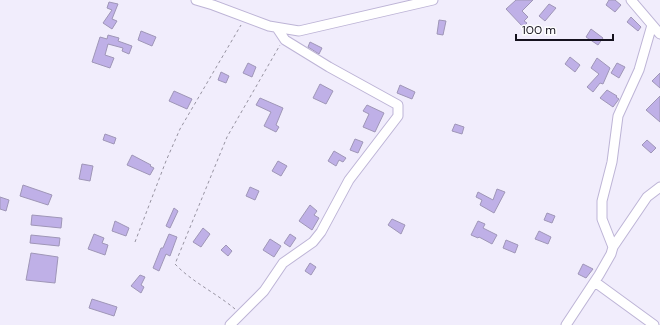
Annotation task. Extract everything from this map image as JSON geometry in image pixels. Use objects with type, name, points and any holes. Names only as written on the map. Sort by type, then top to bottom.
[{"type":"street","points":[[196,0],[244,17],[279,32],[328,67],[395,103],[398,107],[398,116],[349,180],[321,232],[313,242],[283,263],[264,291],[230,325]]},
{"type":"street","points":[[279,32],[310,30],[362,15],[433,0]]},
{"type":"street","points":[[631,0],[660,34]]},
{"type":"street","points":[[612,247],[602,219],[602,201],[612,162],[618,116],[639,70],[652,25]]},
{"type":"street","points":[[566,325],[595,282],[611,254],[612,247],[647,197],[660,187]]},
{"type":"street","points":[[595,282],[654,325]]},
{"type":"path","points":[[135,242],[174,141],[201,92],[239,30],[244,17]]},
{"type":"path","points":[[238,311],[217,294],[182,272],[175,264],[227,138],[278,50],[279,32]]},
{"type":"building","points":[[516,0],[533,0],[522,11],[528,17],[524,21],[527,23],[523,27],[506,9]]},
{"type":"building","points":[[609,0],[615,0],[621,5],[615,12],[606,5]]},
{"type":"building","points":[[109,2],[118,4],[112,19],[117,21],[112,29],[103,23],[112,10],[107,8]]},
{"type":"building","points":[[549,4],[556,8],[545,21],[539,16]]},
{"type":"building","points":[[631,17],[641,27],[638,31],[627,22]]},
{"type":"building","points":[[439,20],[446,21],[443,35],[437,34]]},
{"type":"building","points":[[591,29],[603,38],[598,45],[586,37]]},
{"type":"building","points":[[141,31],[156,37],[152,46],[138,40]]},
{"type":"building","points":[[108,35],[119,38],[118,41],[132,46],[129,54],[122,51],[123,48],[108,44],[105,55],[114,58],[110,68],[92,62],[100,37],[107,39]]},
{"type":"building","points":[[310,42],[322,48],[319,54],[308,47]]},
{"type":"building","points":[[570,57],[580,65],[575,72],[565,64]]},
{"type":"building","points":[[597,58],[610,68],[603,84],[600,83],[593,92],[587,87],[599,74],[591,68]]},
{"type":"building","points":[[248,63],[256,67],[252,77],[243,73]]},
{"type":"building","points":[[617,63],[625,67],[619,78],[611,73]]},
{"type":"building","points":[[221,72],[229,76],[226,83],[218,80]]},
{"type":"building","points":[[660,73],[660,88],[652,81]]},
{"type":"building","points":[[320,84],[333,91],[326,104],[313,98]]},
{"type":"building","points":[[400,85],[415,92],[412,99],[397,93]]},
{"type":"building","points":[[607,90],[619,99],[613,107],[600,98]]},
{"type":"building","points":[[174,91],[192,99],[187,109],[169,101]]},
{"type":"building","points":[[660,96],[660,122],[646,110]]},
{"type":"building","points":[[260,98],[283,108],[276,125],[279,127],[276,132],[264,126],[271,112],[256,105]]},
{"type":"building","points":[[367,105],[384,113],[375,132],[363,127],[369,114],[363,111]]},
{"type":"building","points":[[455,124],[464,127],[462,134],[452,131]]},
{"type":"building","points":[[105,134],[116,138],[114,144],[103,140]]},
{"type":"building","points":[[355,139],[363,142],[358,153],[350,150]]},
{"type":"building","points":[[647,140],[656,148],[651,153],[642,145]]},
{"type":"building","points":[[334,151],[346,158],[343,162],[339,160],[336,166],[328,161]]},
{"type":"building","points":[[132,155],[154,168],[150,175],[127,165]]},
{"type":"building","points":[[278,161],[287,166],[281,176],[272,171]]},
{"type":"building","points":[[82,164],[93,166],[90,181],[79,179]]},
{"type":"building","points":[[23,185],[52,195],[48,205],[20,196]]},
{"type":"building","points":[[250,187],[259,191],[255,200],[246,196]]},
{"type":"building","points":[[497,189],[505,192],[494,213],[480,205],[482,200],[476,197],[478,192],[493,200]]},
{"type":"building","points":[[0,197],[9,200],[6,211],[0,209]]},
{"type":"building","points":[[310,205],[317,211],[314,215],[319,218],[312,230],[299,221]]},
{"type":"building","points":[[174,208],[178,211],[170,228],[166,226]]},
{"type":"building","points":[[547,213],[555,216],[552,223],[544,220]]},
{"type":"building","points":[[32,215],[62,218],[61,228],[31,225]]},
{"type":"building","points":[[392,219],[405,225],[401,234],[388,225]]},
{"type":"building","points":[[115,221],[129,228],[126,236],[112,231]]},
{"type":"building","points":[[478,221],[485,224],[483,228],[497,235],[492,244],[479,237],[478,238],[471,235]]},
{"type":"building","points":[[203,228],[210,234],[201,247],[193,242]]},
{"type":"building","points":[[539,231],[551,237],[548,244],[535,239]]},
{"type":"building","points":[[94,234],[104,238],[102,243],[108,245],[105,255],[88,249]]},
{"type":"building","points":[[169,234],[177,237],[170,256],[166,254],[159,271],[153,268],[161,248],[163,248]]},
{"type":"building","points":[[290,234],[296,238],[290,247],[284,243]]},
{"type":"building","points":[[31,235],[60,238],[59,246],[30,243]]},
{"type":"building","points":[[270,239],[281,246],[274,257],[263,250]]},
{"type":"building","points":[[506,240],[518,245],[515,253],[503,248]]},
{"type":"building","points":[[226,245],[232,251],[228,256],[221,250]]},
{"type":"building","points":[[31,253],[58,257],[55,283],[26,280]]},
{"type":"building","points":[[310,263],[316,267],[311,275],[305,271]]},
{"type":"building","points":[[583,264],[593,269],[586,278],[578,274]]},
{"type":"building","points":[[140,275],[145,277],[141,285],[144,287],[141,293],[131,286]]},
{"type":"building","points":[[92,299],[117,307],[114,316],[89,308]]}]
